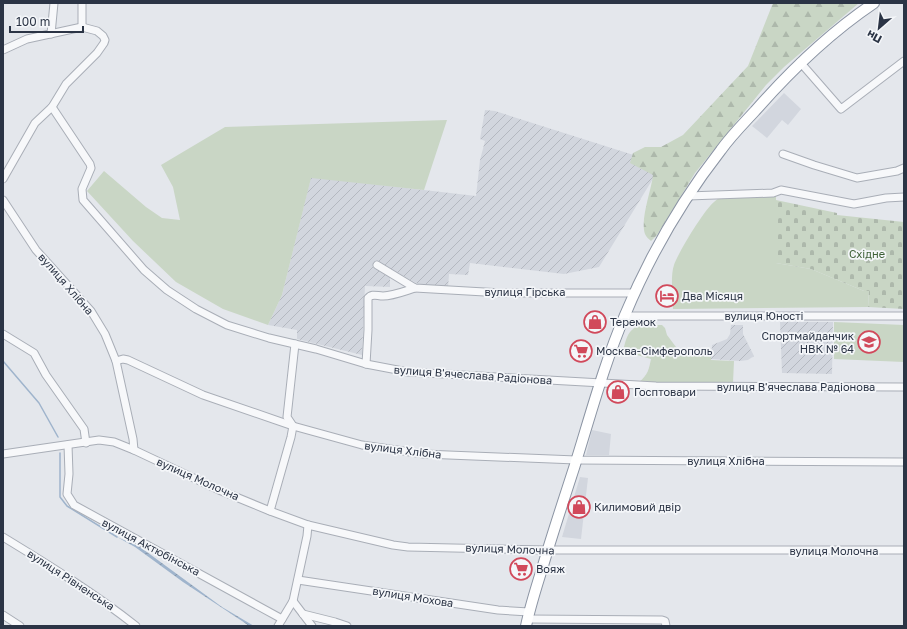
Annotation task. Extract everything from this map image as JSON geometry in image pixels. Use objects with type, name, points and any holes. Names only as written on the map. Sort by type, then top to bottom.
[{"type":"highway","points":[[528,619],[547,550],[600,382],[634,293],[666,233],[688,196],[721,149],[778,85],[800,62],[824,41],[874,3]]},
{"type":"street","points":[[51,34],[54,3]]},
{"type":"street","points":[[82,3],[82,27]]},
{"type":"street","points":[[3,50],[27,39],[82,27],[97,31],[105,40],[97,53],[66,84],[52,107],[35,123],[3,178]]},
{"type":"street","points":[[800,62],[841,109],[904,61]]},
{"type":"street","name":"вулиця В'ячеслава Радіонова","points":[[52,107],[90,164],[91,168],[82,189],[83,200],[144,270],[167,290],[196,309],[227,325],[366,364],[408,372],[656,386],[904,387]]},
{"type":"street","points":[[783,154],[857,178],[897,171],[904,168]]},
{"type":"street","points":[[688,196],[773,193],[781,190],[854,204],[886,198],[904,197]]},
{"type":"street","name":"вулиця Хлібна","points":[[3,200],[36,250],[91,310],[116,361],[123,359],[128,360],[203,395],[293,426],[362,445],[424,454],[576,460],[904,462]]},
{"type":"street","name":"вулиця Гірська","points":[[377,266],[415,288]]},
{"type":"street","name":"вулиця Гірська","points":[[366,364],[368,298],[372,295],[387,296],[415,288],[502,293],[634,293]]},
{"type":"street","name":"вулиця Юності","points":[[624,316],[904,316]]},
{"type":"street","points":[[3,334],[34,354],[46,375],[84,429],[86,443]]},
{"type":"street","points":[[270,511],[293,426],[287,417],[295,344]]},
{"type":"street","points":[[116,361],[133,439],[134,450]]},
{"type":"street","name":"вулиця Молочна","points":[[3,454],[99,440],[106,441],[134,450],[219,490],[308,525],[375,541],[408,547],[547,550],[904,550]]},
{"type":"street","name":"вулиця Актюбінська","points":[[68,445],[69,474],[67,494],[74,505],[282,619]]},
{"type":"street","points":[[278,626],[293,601],[308,536],[308,525]]},
{"type":"street","name":"вулиця Рівненська","points":[[3,537],[115,609],[136,626]]},
{"type":"street","name":"вулиця Мохова","points":[[298,580],[498,610],[528,619],[662,620],[666,626]]},
{"type":"street","points":[[293,601],[312,626]]},
{"type":"street","points":[[303,614],[347,626]]},
{"type":"street","points":[[3,615],[20,626]]},
{"type":"shaded area","points":[[784,93],[801,109],[788,125],[782,120],[767,138],[752,126]]},
{"type":"shaded area","points":[[485,110],[495,111],[662,164],[599,267],[564,274],[470,263],[468,275],[449,274],[448,288],[418,284],[380,263],[373,262],[373,267],[390,277],[390,287],[365,286],[362,355],[297,339],[297,330],[268,325],[282,295],[311,177],[476,196],[480,160],[485,141],[480,139]]},
{"type":"shaded area","points":[[780,322],[833,322],[832,374],[782,373]]},
{"type":"shaded area","points":[[731,325],[743,325],[743,334],[754,356],[748,360],[740,361],[711,359],[712,345],[727,339],[730,334]]},
{"type":"shaded area","points":[[592,430],[611,434],[609,455],[586,455]]},
{"type":"shaded area","points":[[580,477],[588,478],[581,539],[562,537]]},
{"type":"green space","points":[[773,3],[859,3],[784,67],[766,85],[695,173],[657,235],[651,241],[645,234],[644,221],[653,175],[630,163],[633,153],[645,147],[661,147],[683,135],[748,66]]},
{"type":"green space","points":[[447,120],[424,190],[311,178],[282,295],[268,325],[223,309],[176,282],[133,241],[87,191],[104,171],[146,207],[162,218],[180,220],[173,187],[161,165],[225,127]]},
{"type":"green space","points":[[776,196],[776,263],[811,269],[864,291],[869,291],[868,307],[673,309],[672,275],[676,259],[704,214],[716,201],[722,197]]},
{"type":"green space","name":"Східне","points":[[776,200],[837,213],[837,215],[904,222],[904,309],[868,307],[869,291],[864,291],[811,269],[776,263]]},
{"type":"green space","name":"Спортмайданчик НВК № 64","points":[[834,322],[904,325],[904,362],[834,359]]},
{"type":"green space","points":[[640,325],[662,325],[665,328],[667,335],[679,351],[711,353],[711,360],[734,361],[733,383],[657,384],[639,382],[648,372],[651,359],[623,351],[626,339],[632,330]]},
{"type":"water","points":[[117,537],[140,547],[222,607],[254,626],[249,626],[183,582],[135,547]]},
{"type":"waterway","points":[[3,361],[39,403],[58,437]]},
{"type":"waterway","points":[[60,453],[60,497],[67,506],[117,537]]},
{"type":"place","name":"Два Місяця","points":[[667,296]]},
{"type":"place","name":"Теремок","points":[[595,322]]},
{"type":"place","name":"Спортмайданчик НВК № 64","points":[[869,342]]},
{"type":"place","name":"Москва-Сімферополь","points":[[581,351]]},
{"type":"place","name":"Госптовари","points":[[618,392]]},
{"type":"place","name":"Килимовий двір","points":[[579,507]]},
{"type":"place","name":"Вояж","points":[[521,569]]}]
